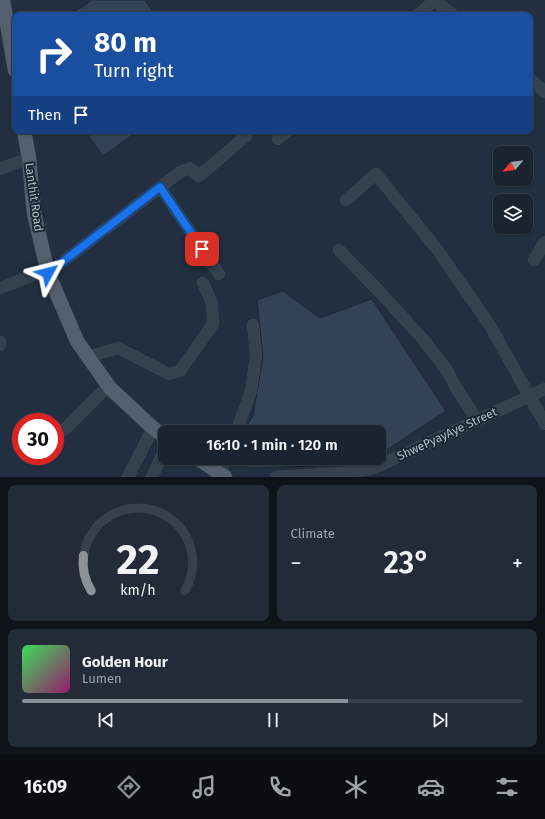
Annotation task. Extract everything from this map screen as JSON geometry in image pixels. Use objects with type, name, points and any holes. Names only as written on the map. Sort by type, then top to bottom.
[{"type":"main road","points":[[3,0],[12,52]]},
{"type":"main road","name":"Lanthit Road","points":[[24,134],[34,213],[48,271],[77,341],[108,386],[158,432]]},
{"type":"main road","points":[[207,465],[222,475]]},
{"type":"street","points":[[423,12],[439,2],[450,12]]},
{"type":"street","points":[[533,82],[545,92]]},
{"type":"street","points":[[278,139],[284,134]]},
{"type":"street","points":[[0,288],[48,271],[180,172],[190,168],[199,176],[246,136]]},
{"type":"street","points":[[0,169],[28,158]]},
{"type":"street","points":[[346,200],[376,174],[436,248],[489,324],[545,424]]},
{"type":"street","points":[[160,187],[219,274]]},
{"type":"street","points":[[534,260],[545,242]]},
{"type":"street","points":[[339,250],[422,338],[446,368],[457,389],[477,420]]},
{"type":"street","points":[[88,357],[118,348],[169,374],[180,371],[214,324],[212,302],[203,283]]},
{"type":"street","points":[[239,425],[251,391],[256,356],[253,325]]},
{"type":"street","points":[[64,430],[108,386]]},
{"type":"street","name":"ShwePyayAye Street","points":[[276,477],[354,472],[377,473],[477,420],[545,389]]},
{"type":"street","points":[[128,477],[153,428]]},
{"type":"street","points":[[152,477],[158,464]]},
{"type":"street","points":[[222,475],[225,465]]},
{"type":"building","points":[[92,0],[145,0],[153,12],[74,12]]},
{"type":"building","points":[[87,134],[134,134],[103,156]]},
{"type":"building","points":[[283,291],[320,318],[372,299],[446,411],[386,450],[386,425],[247,425],[253,416],[263,357],[257,300]]},
{"type":"building","points":[[244,465],[318,465],[318,466],[249,468]]},
{"type":"route","points":[[48,273],[160,187],[202,249]]}]
